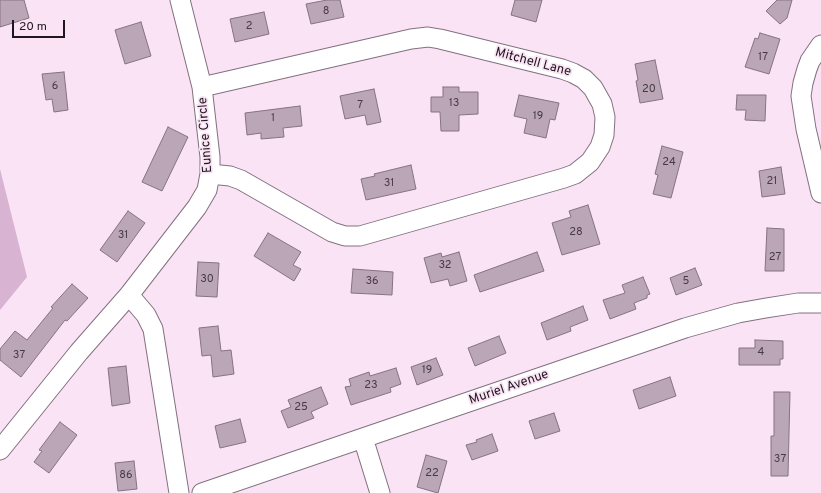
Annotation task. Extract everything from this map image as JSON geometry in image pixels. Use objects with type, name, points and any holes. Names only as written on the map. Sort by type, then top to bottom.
[{"type":"street","name":"Eunice Circle","points":[[0,450],[79,352],[129,295],[197,208],[207,190],[210,174],[208,137],[202,87],[180,0]]},
{"type":"street","name":"Mitchell Lane","points":[[202,87],[411,39],[428,37],[562,69],[573,73],[593,88],[602,104],[605,117],[605,129],[600,147],[590,162],[575,174],[360,236],[345,236],[332,232],[241,180],[230,176],[210,174]]},
{"type":"street","points":[[821,45],[810,61],[803,83],[801,96],[806,129],[821,192]]},
{"type":"street","points":[[129,295],[146,315],[153,329],[179,493]]},
{"type":"street","name":"Muriel Avenue","points":[[202,493],[685,328],[738,313],[798,303],[821,303]]},
{"type":"street","points":[[363,438],[380,493]]},
{"type":"shaded area","points":[[0,169],[27,277],[0,310]]},
{"type":"building","points":[[0,0],[24,0],[29,18],[0,27]]},
{"type":"building","points":[[327,0],[340,0],[344,17],[311,24],[306,4]]},
{"type":"building","points":[[515,0],[542,0],[536,22],[511,15]]},
{"type":"building","points":[[777,0],[792,0],[787,18],[780,24],[766,11]]},
{"type":"building","points":[[264,12],[269,34],[235,42],[230,19]]},
{"type":"building","points":[[141,22],[151,56],[125,64],[115,30]]},
{"type":"building","points":[[760,33],[780,39],[769,74],[745,67],[755,38],[758,39]]},
{"type":"building","points":[[655,60],[663,99],[640,103],[635,64]]},
{"type":"building","points":[[64,72],[68,110],[54,112],[52,99],[46,100],[42,74]]},
{"type":"building","points":[[443,87],[459,87],[459,92],[478,92],[478,114],[459,115],[459,131],[441,131],[440,112],[431,112],[431,97],[443,97]]},
{"type":"building","points":[[374,89],[381,122],[367,125],[365,115],[345,119],[340,96]]},
{"type":"building","points":[[519,95],[559,103],[555,120],[550,119],[546,138],[524,133],[527,119],[514,116]]},
{"type":"building","points":[[737,95],[766,95],[765,121],[745,120],[746,110],[736,110]]},
{"type":"building","points":[[300,106],[302,126],[283,128],[284,137],[261,139],[261,133],[247,135],[245,113]]},
{"type":"building","points":[[168,127],[188,137],[162,191],[142,182]]},
{"type":"building","points":[[662,146],[683,152],[671,198],[653,194],[658,175],[655,174]]},
{"type":"building","points":[[411,165],[416,189],[366,200],[361,179],[375,176],[374,174]]},
{"type":"building","points":[[781,167],[785,194],[762,197],[759,171]]},
{"type":"building","points":[[588,205],[600,244],[562,255],[552,223],[571,217],[569,211]]},
{"type":"building","points":[[128,211],[145,223],[117,262],[100,250]]},
{"type":"building","points":[[767,228],[784,229],[784,271],[765,271]]},
{"type":"building","points":[[268,233],[301,252],[293,265],[301,269],[294,281],[254,256]]},
{"type":"building","points":[[459,252],[467,281],[450,286],[448,279],[431,283],[424,258],[441,253],[442,257]]},
{"type":"building","points":[[537,252],[544,271],[480,292],[474,275]]},
{"type":"building","points":[[198,262],[219,263],[217,297],[196,296]]},
{"type":"building","points":[[695,268],[702,285],[676,295],[670,278]]},
{"type":"building","points":[[353,269],[393,272],[392,295],[351,293]]},
{"type":"building","points":[[643,277],[650,294],[647,295],[647,298],[634,303],[636,309],[610,319],[603,300],[625,293],[622,285]]},
{"type":"building","points":[[72,284],[88,298],[67,321],[65,320],[21,377],[0,360],[0,349],[15,331],[27,340],[53,308],[51,307]]},
{"type":"building","points":[[583,306],[588,320],[570,327],[571,331],[547,340],[541,323]]},
{"type":"building","points":[[218,326],[221,351],[231,350],[234,374],[213,377],[211,355],[202,356],[199,328]]},
{"type":"building","points":[[499,336],[506,353],[475,366],[468,348]]},
{"type":"building","points":[[755,340],[783,341],[783,359],[780,359],[780,365],[739,365],[739,348],[755,348]]},
{"type":"building","points":[[436,358],[443,375],[417,385],[411,367]]},
{"type":"building","points":[[126,366],[130,403],[112,406],[108,368]]},
{"type":"building","points":[[396,368],[401,384],[390,388],[391,392],[351,405],[345,387],[351,386],[349,379],[369,372],[370,376]]},
{"type":"building","points":[[670,377],[676,396],[639,409],[633,390]]},
{"type":"building","points":[[321,387],[328,404],[311,412],[314,418],[288,428],[281,411],[291,407],[288,400]]},
{"type":"building","points":[[774,392],[790,392],[788,476],[771,476],[771,436],[774,436]]},
{"type":"building","points":[[554,413],[560,431],[535,439],[529,421]]},
{"type":"building","points":[[240,419],[246,442],[220,448],[215,426]]},
{"type":"building","points":[[60,422],[77,435],[49,473],[34,462],[42,451],[39,450]]},
{"type":"building","points":[[492,434],[498,451],[472,460],[466,445],[477,442],[476,440]]},
{"type":"building","points":[[426,455],[447,461],[438,493],[417,487]]},
{"type":"building","points":[[134,461],[137,489],[118,491],[115,463]]}]
